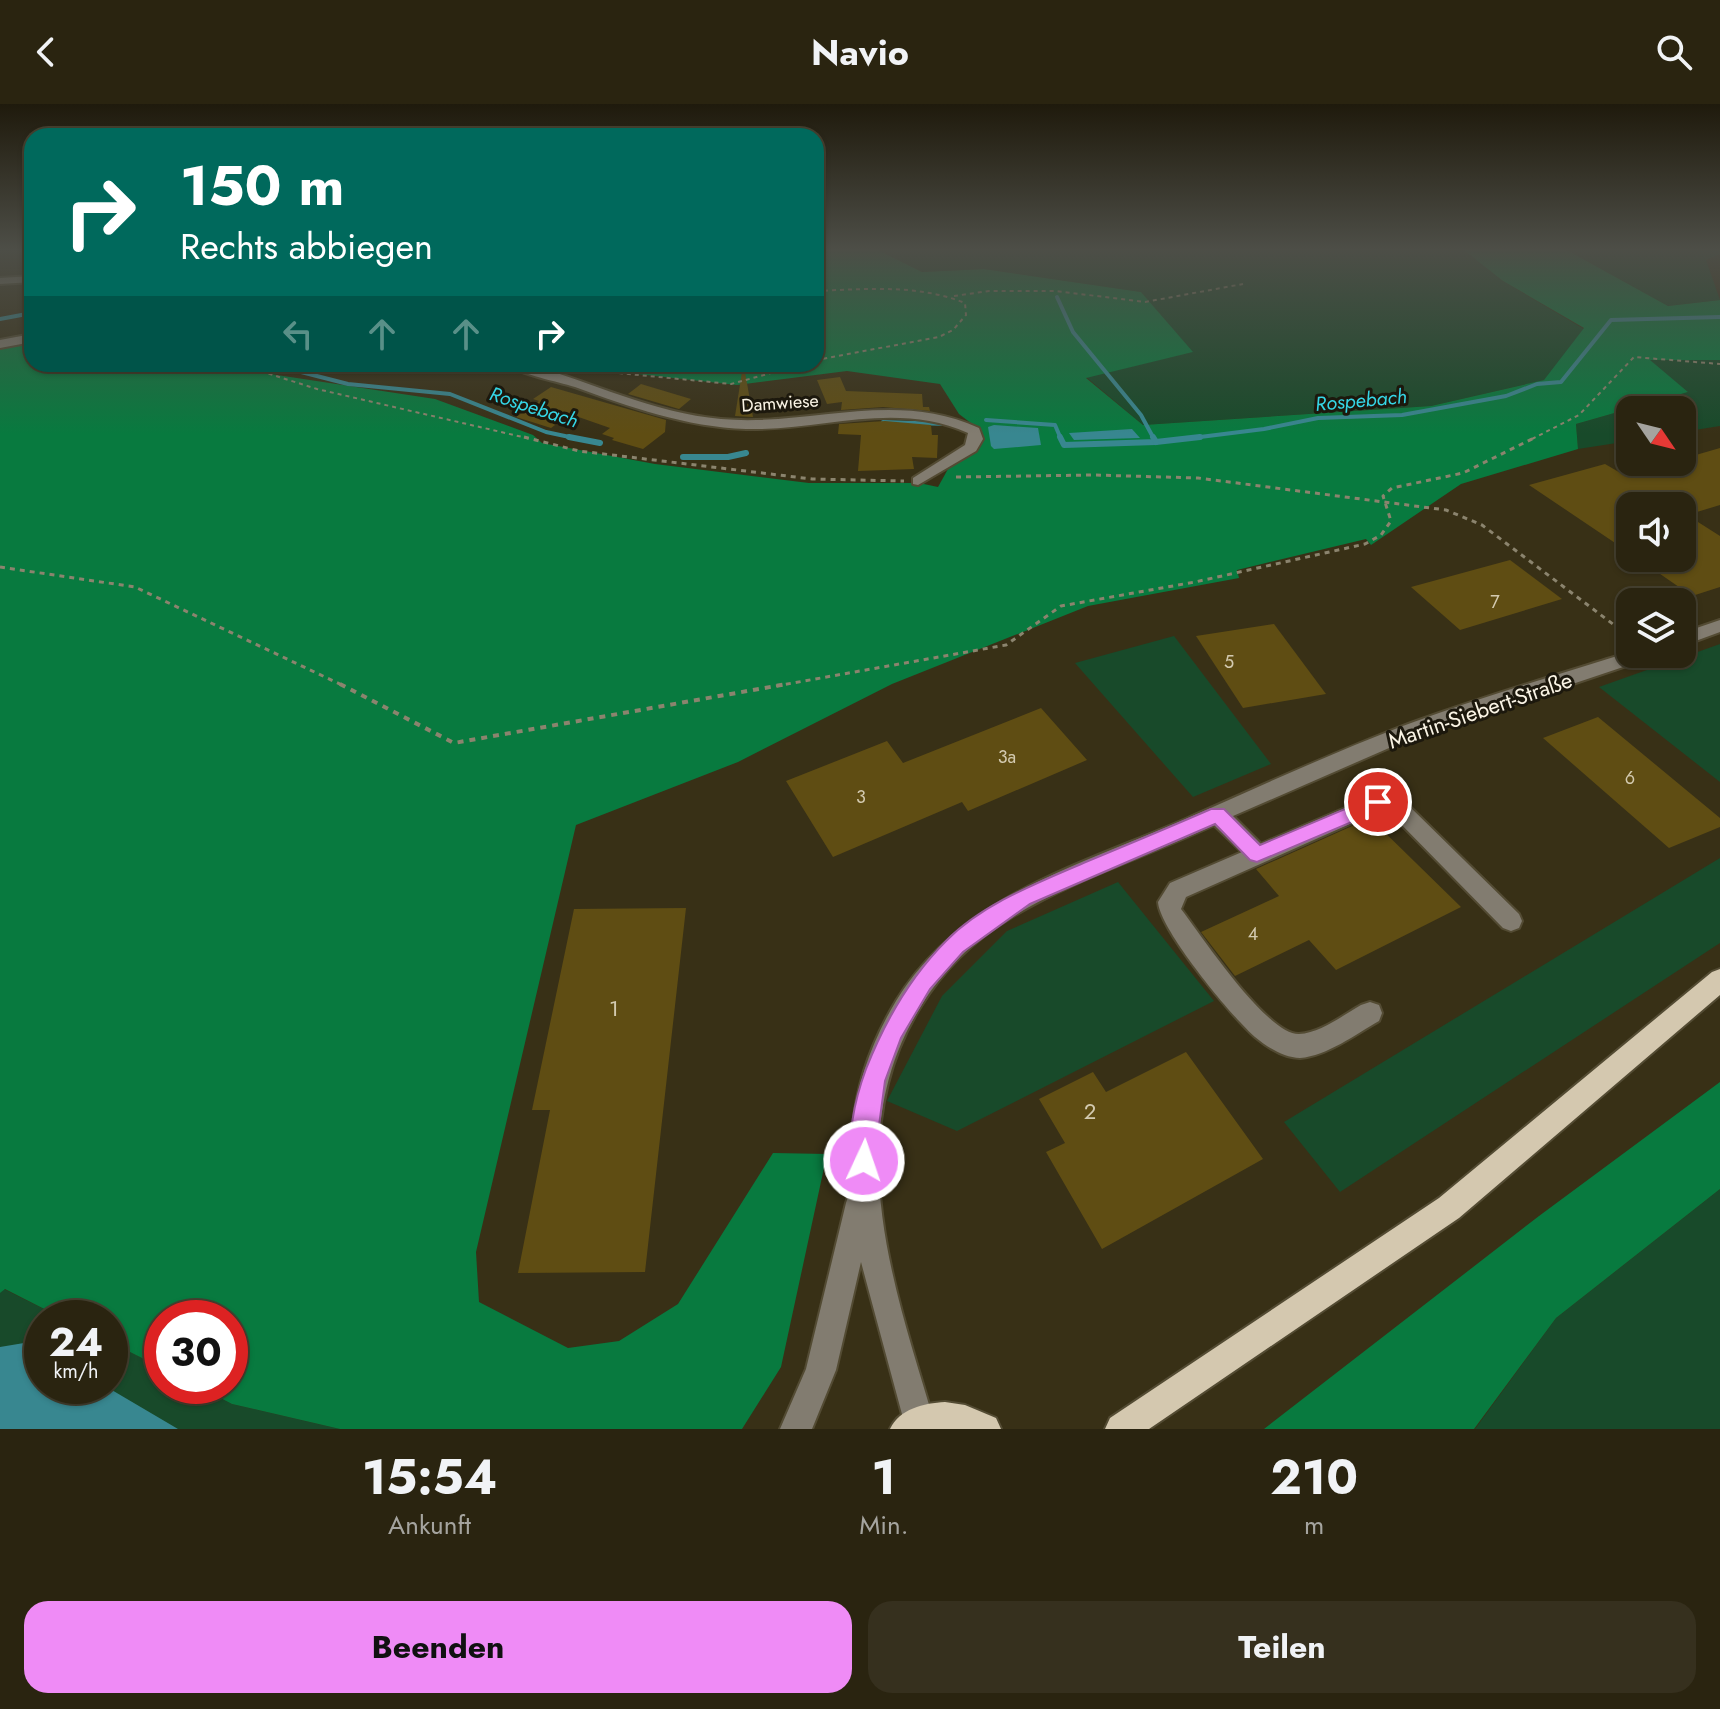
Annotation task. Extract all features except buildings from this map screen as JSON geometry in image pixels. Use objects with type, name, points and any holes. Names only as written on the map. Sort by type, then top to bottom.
[{"type":"main road","points":[[1121,1429],[1449,1208],[1720,980]]},
{"type":"main road","points":[[912,1425],[944,1417],[971,1421],[985,1429]]},
{"type":"street","points":[[0,344],[24,340]]},
{"type":"street","name":"Damwiese","points":[[539,372],[699,422],[749,426],[909,415],[949,419],[974,431],[976,439],[971,448],[918,481]]},
{"type":"street","points":[[1696,635],[1720,626]]},
{"type":"street","name":"Martin-Siebert-Straße","points":[[912,1425],[870,1244],[864,1188],[864,1134],[874,1081],[891,1033],[923,982],[956,945],[1022,898],[1438,721],[1616,663]]},
{"type":"street","points":[[1370,1013],[1307,1045],[1283,1043],[1251,1018],[1170,912],[1169,902],[1178,890],[1378,802],[1400,810],[1511,921]]},
{"type":"street","points":[[1218,815],[1257,854]]},
{"type":"street","points":[[796,1429],[821,1370],[864,1188]]},
{"type":"path","points":[[824,358],[946,333],[953,330],[966,315],[966,310]]},
{"type":"path","points":[[0,567],[135,587],[357,692],[454,743],[1006,645],[1061,606],[1195,582],[1365,544],[1381,535],[1391,521],[1383,496],[1392,488],[1463,473],[1579,415],[1634,357],[1720,364]]},
{"type":"path","points":[[263,372],[317,389],[444,416],[579,451],[812,479],[1188,478],[1293,488],[1385,503],[1440,506],[1466,515],[1616,627]]},
{"type":"path","points":[[611,372],[731,384],[775,372]]},
{"type":"green space","points":[[824,310],[1156,310],[1193,352],[1086,378],[1143,425],[1431,406],[1544,380],[1584,328],[1553,310],[1720,310],[1720,360],[1650,360],[1688,392],[1674,396],[1616,396],[1616,413],[1576,424],[1578,449],[1461,484],[1371,545],[1366,539],[1237,570],[1239,578],[1088,606],[892,684],[738,762],[576,825],[476,1252],[479,1302],[568,1348],[619,1341],[678,1304],[773,1153],[827,1154],[781,1367],[742,1429],[340,1429],[232,1404],[248,1404],[248,1300],[144,1300],[144,1359],[128,1351],[128,1300],[27,1300],[5,1289],[0,1293],[0,347],[24,342],[24,372],[258,372],[435,399],[533,435],[542,443],[655,464],[809,483],[919,483],[938,487],[948,469],[982,444],[980,430],[959,414],[940,384],[847,371],[737,385],[619,372],[824,372]]},
{"type":"green space","points":[[1156,310],[1552,310],[1584,329],[1545,380],[1431,406],[1143,425],[1086,377],[1192,352]]},
{"type":"green space","points":[[1648,360],[1720,360],[1720,426],[1696,430],[1696,396],[1674,396],[1688,392]]},
{"type":"green space","points":[[1616,413],[1616,443],[1578,449],[1576,424]]},
{"type":"green space","points":[[1174,636],[1271,764],[1193,797],[1075,663]]},
{"type":"green space","points":[[1720,644],[1720,782],[1599,687],[1652,668],[1696,668],[1696,653]]},
{"type":"green space","points":[[1720,858],[1720,943],[1340,1192],[1284,1122]]},
{"type":"green space","points":[[1118,882],[1214,1001],[957,1131],[887,1101],[942,996],[1007,931]]},
{"type":"green space","points":[[1720,1082],[1720,1189],[1556,1318],[1474,1429],[1264,1429],[1539,1216]]},
{"type":"green space","points":[[1720,1189],[1720,1429],[1475,1429],[1556,1318]]},
{"type":"green space","points":[[4,1289],[26,1300],[24,1404],[128,1404],[128,1351],[144,1359],[144,1404],[232,1404],[340,1429],[0,1429],[0,1293]]},
{"type":"water","points":[[988,427],[1038,428],[1041,445],[994,449]]},
{"type":"water","points":[[1132,429],[1140,438],[1074,440],[1069,433]]},
{"type":"water","points":[[24,1343],[24,1404],[128,1404],[128,1400],[178,1429],[0,1429],[0,1347]]},
{"type":"waterway","points":[[1063,310],[1073,332],[1141,415],[1154,439]]},
{"type":"waterway","name":"Rospebach","points":[[0,319],[24,314]]},
{"type":"waterway","name":"Rospebach","points":[[1200,437],[1318,418],[1402,415],[1506,396],[1537,384],[1561,382],[1611,320],[1720,317]]},
{"type":"waterway","name":"Rospebach","points":[[301,372],[348,384],[450,394],[546,432],[576,438]]},
{"type":"waterway","name":"Rospebach","points":[[986,420],[1055,425],[1061,439]]},
{"type":"waterway","name":"Rospebach","points":[[883,422],[947,424]]},
{"type":"waterway","name":"Rospebach","points":[[569,437],[576,438]]},
{"type":"waterway","name":"Rospebach","points":[[1153,437],[1156,442]]},
{"type":"waterway","name":"Rospebach","points":[[1156,442],[1200,437]]},
{"type":"waterway","name":"Rospebach","points":[[1184,439],[1200,437]]},
{"type":"waterway","name":"Rospebach","points":[[576,438],[600,443]]},
{"type":"waterway","name":"Rospebach","points":[[1061,439],[1064,445],[1156,442]]},
{"type":"waterway","name":"Rospebach","points":[[683,457],[728,457],[746,453]]},
{"type":"route","points":[[864,1161],[864,1134],[874,1081],[891,1033],[923,982],[956,945],[1022,898],[1218,815],[1257,854],[1378,802]]}]
